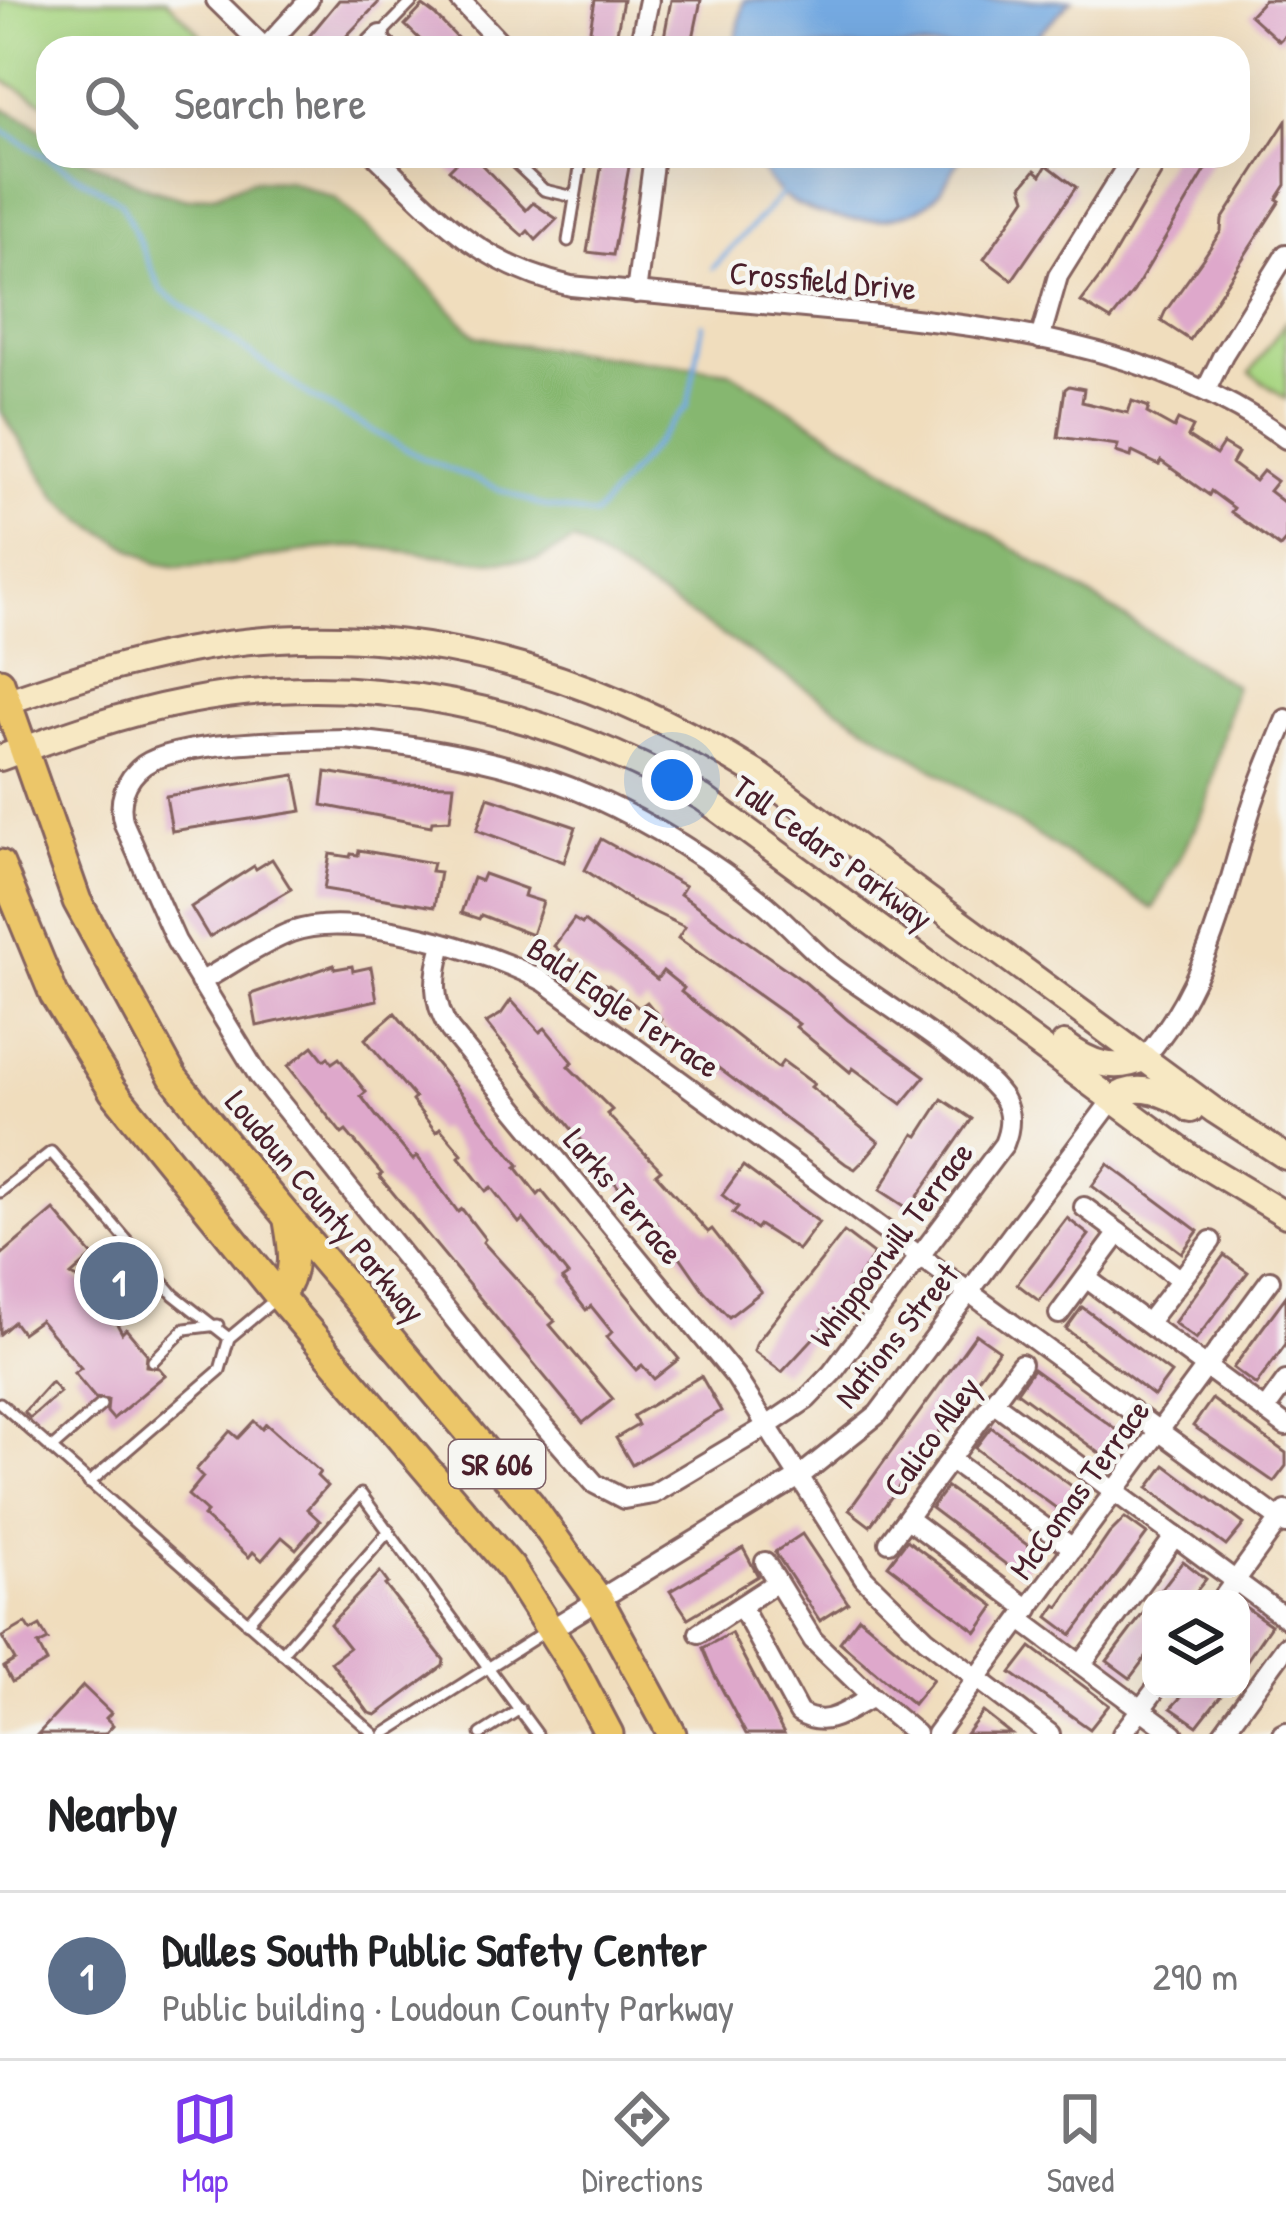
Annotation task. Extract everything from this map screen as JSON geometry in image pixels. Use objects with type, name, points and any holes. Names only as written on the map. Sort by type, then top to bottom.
[{"type":"main road","name":"Tall Cedars Parkway","points":[[2,696],[168,654],[301,638],[421,645],[539,670],[653,714],[761,776],[1286,1157]]},
{"type":"main road","name":"Tall Cedars Parkway","points":[[11,754],[183,702],[291,689],[424,696],[512,715],[634,760],[703,798],[1193,1159],[1286,1215]]},
{"type":"main road","name":"Loudoun County Parkway","points":[[2,696],[11,754],[77,901],[138,1017],[200,1113],[530,1504],[598,1600],[672,1734]]},
{"type":"main road","name":"SR 606","points":[[0,865],[34,953],[84,1047],[142,1130],[497,1552],[550,1628],[609,1734]]},
{"type":"main road","points":[[1008,1020],[1033,1023],[1089,1061],[1129,1066],[1144,1058]]},
{"type":"main road","points":[[1113,1099],[1137,1090],[1163,1095],[1236,1142],[1261,1142]]},
{"type":"main road","points":[[279,1296],[291,1281],[288,1217]]},
{"type":"street","points":[[216,0],[253,36]]},
{"type":"street","points":[[276,36],[309,0]]},
{"type":"street","points":[[460,0],[494,36]]},
{"type":"street","points":[[642,36],[649,0]]},
{"type":"street","name":"Crossfield Drive","points":[[388,168],[453,231],[507,266],[571,286],[925,320],[1040,339],[1125,359],[1206,390],[1286,439]]},
{"type":"street","points":[[636,292],[652,168]]},
{"type":"street","points":[[1040,339],[1058,275],[1125,168]]},
{"type":"street","points":[[1206,390],[1286,254]]},
{"type":"street","points":[[1144,1058],[1174,1020],[1208,955],[1250,813],[1286,719]]},
{"type":"street","name":"Whippoorwill Terrace","points":[[344,739],[434,748],[514,767],[574,790],[677,842],[764,903],[832,967],[982,1076],[999,1094],[1009,1114],[1004,1144],[920,1255],[832,1373],[806,1399],[643,1498],[624,1499],[595,1484],[476,1347],[258,1075],[154,897],[120,812],[130,780],[152,761],[247,744],[344,739]]},
{"type":"street","name":"Bald Eagle Terrace","points":[[200,982],[306,928],[372,929],[443,944],[490,955],[545,982],[1284,1518]]},
{"type":"street","name":"Larks Terrace","points":[[443,944],[434,984],[439,1010],[450,1030],[735,1376],[872,1588],[926,1639],[1050,1734]]},
{"type":"street","name":"Nations Street","points":[[550,1628],[800,1477],[854,1436],[891,1400],[1113,1099]]},
{"type":"street","points":[[1084,1207],[1181,1280]]},
{"type":"street","points":[[1059,1314],[1118,1233]]},
{"type":"street","points":[[1148,1322],[1211,1241]]},
{"type":"street","points":[[1085,1278],[1286,1426]]},
{"type":"street","name":"McComas Terrace","points":[[936,1734],[1270,1280]]},
{"type":"street","name":"Calico Alley","points":[[889,1542],[1022,1364]]},
{"type":"street","points":[[1264,1410],[1286,1381]]},
{"type":"street","points":[[993,1402],[1286,1618]]},
{"type":"street","points":[[951,1460],[1073,1548]]},
{"type":"street","points":[[1228,1590],[1284,1518]]},
{"type":"street","points":[[908,1519],[1174,1734]]},
{"type":"street","points":[[1083,1662],[1175,1536]]},
{"type":"street","points":[[765,1562],[813,1640],[916,1734]]},
{"type":"street","points":[[699,1634],[777,1582]]},
{"type":"street","points":[[741,1606],[811,1728],[872,1697]]},
{"type":"street","points":[[1222,1734],[1286,1646]]},
{"type":"street","points":[[1122,1734],[1149,1698]]},
{"type":"lane","points":[[386,36],[414,0]]},
{"type":"lane","points":[[521,168],[544,190],[574,197]]},
{"type":"lane","points":[[568,242],[580,168]]},
{"type":"lane","points":[[0,1192],[51,1152],[174,1295],[229,1337]]},
{"type":"lane","points":[[89,1483],[220,1370],[229,1337],[279,1296]]},
{"type":"lane","points":[[153,1361],[185,1329],[218,1325]]},
{"type":"lane","points":[[0,1403],[374,1734]]},
{"type":"lane","points":[[51,1449],[101,1405]]},
{"type":"lane","points":[[247,1623],[361,1494],[537,1734]]},
{"type":"lane","points":[[282,1653],[389,1531]]},
{"type":"lane","points":[[385,1734],[550,1628]]},
{"type":"lane","points":[[481,1734],[520,1709]]},
{"type":"green space","points":[[0,0],[167,0],[202,36],[36,36],[36,98],[0,78]]},
{"type":"green space","points":[[0,107],[36,126],[36,168],[104,168],[187,199],[217,194],[252,180],[288,181],[335,198],[476,336],[729,371],[1235,686],[1205,809],[1153,909],[574,541],[537,560],[485,561],[362,546],[219,565],[156,563],[83,520],[56,496],[0,410]]},
{"type":"green space","points":[[1286,321],[1286,399],[1250,373]]},
{"type":"water","points":[[744,0],[1072,0],[1036,36],[736,36]]},
{"type":"water","points":[[761,168],[954,168],[939,193],[920,208],[902,216],[859,220],[798,205],[782,195]]},
{"type":"building","points":[[339,0],[381,0],[346,36],[309,36]]},
{"type":"building","points":[[595,0],[623,0],[616,36],[589,36]]},
{"type":"building","points":[[671,0],[701,0],[694,36],[664,36]]},
{"type":"building","points":[[1264,0],[1286,0],[1286,34],[1279,41],[1250,15]]},
{"type":"building","points":[[423,6],[455,36],[416,36],[405,25]]},
{"type":"building","points":[[1286,121],[1286,185],[1280,201],[1190,340],[1161,321]]},
{"type":"building","points":[[485,168],[526,210],[533,203],[557,219],[536,240],[528,231],[523,236],[449,170]]},
{"type":"building","points":[[601,168],[629,168],[613,255],[587,252]]},
{"type":"building","points":[[1051,168],[1076,187],[1012,280],[984,259],[1026,198],[1022,186],[1035,170],[1041,175]]},
{"type":"building","points":[[1165,168],[1207,168],[1134,291],[1111,320],[1081,302]]},
{"type":"building","points":[[1069,386],[1084,389],[1082,402],[1128,413],[1132,401],[1149,407],[1147,413],[1174,428],[1178,420],[1193,427],[1188,437],[1216,455],[1223,444],[1238,453],[1232,464],[1255,481],[1263,471],[1277,481],[1269,491],[1286,504],[1286,540],[1280,547],[1231,512],[1234,508],[1211,491],[1209,495],[1161,461],[1159,465],[1132,452],[1131,457],[1116,452],[1118,445],[1058,437]]},
{"type":"building","points":[[326,772],[399,784],[454,785],[450,820],[432,821],[431,826],[322,805]]},
{"type":"building","points":[[295,775],[302,811],[172,831],[166,796]]},
{"type":"building","points":[[488,797],[576,827],[564,862],[477,830]]},
{"type":"building","points":[[601,839],[685,886],[680,894],[806,983],[925,1076],[902,1104],[853,1068],[850,1072],[796,1027],[799,1024],[678,938],[685,927],[631,901],[585,870]]},
{"type":"building","points":[[359,850],[433,863],[431,871],[440,872],[434,907],[324,889],[330,854],[350,857]]},
{"type":"building","points":[[272,859],[291,889],[209,937],[191,907]]},
{"type":"building","points":[[484,874],[526,889],[524,896],[543,902],[532,935],[481,915],[479,919],[461,913],[473,878],[481,881]]},
{"type":"building","points":[[574,919],[584,921],[657,979],[663,971],[684,988],[681,992],[778,1068],[783,1061],[814,1084],[811,1087],[879,1142],[855,1169],[846,1164],[657,1022],[661,1019],[647,1002],[639,1008],[554,946]]},
{"type":"building","points":[[334,965],[335,969],[352,966],[353,971],[371,967],[377,1000],[257,1026],[251,994]]},
{"type":"building","points":[[511,1000],[540,1032],[545,1028],[573,1062],[568,1066],[612,1110],[607,1114],[661,1170],[656,1174],[708,1232],[712,1229],[761,1292],[729,1317],[704,1291],[655,1221],[650,1225],[486,1023]]},
{"type":"building","points":[[395,1013],[538,1195],[542,1191],[679,1359],[654,1379],[642,1365],[636,1370],[607,1337],[612,1332],[591,1306],[586,1310],[562,1279],[568,1275],[523,1219],[519,1223],[491,1187],[486,1191],[459,1157],[462,1154],[440,1128],[436,1132],[412,1101],[415,1098],[365,1039]]},
{"type":"building","points":[[313,1046],[324,1060],[328,1057],[332,1063],[339,1058],[366,1092],[361,1096],[377,1117],[413,1160],[417,1156],[458,1212],[462,1209],[483,1242],[555,1321],[550,1325],[613,1399],[583,1423],[379,1176],[382,1174],[346,1131],[342,1134],[288,1066]]},
{"type":"building","points":[[942,1099],[972,1119],[909,1209],[880,1190]]},
{"type":"building","points":[[1108,1164],[1198,1231],[1182,1253],[1092,1186]]},
{"type":"building","points":[[743,1166],[819,1222],[798,1250],[733,1213],[738,1207],[722,1195]]},
{"type":"building","points":[[54,1210],[93,1256],[71,1275],[101,1295],[122,1333],[126,1329],[147,1354],[146,1366],[159,1368],[165,1375],[113,1419],[107,1412],[108,1400],[95,1398],[74,1373],[81,1368],[40,1320],[22,1333],[14,1322],[0,1334],[0,1256]]},
{"type":"building","points":[[1067,1218],[1089,1235],[1039,1301],[1017,1284]]},
{"type":"building","points":[[844,1232],[873,1254],[872,1258],[820,1331],[782,1372],[754,1351],[757,1342]]},
{"type":"building","points":[[1224,1255],[1248,1272],[1196,1339],[1174,1323]]},
{"type":"building","points":[[1286,1296],[1286,1344],[1256,1385],[1233,1368]]},
{"type":"building","points":[[1082,1307],[1171,1373],[1154,1396],[1066,1329]]},
{"type":"building","points":[[976,1334],[999,1350],[870,1526],[849,1510]]},
{"type":"building","points":[[1033,1369],[1124,1435],[1106,1458],[1017,1392]]},
{"type":"building","points":[[701,1376],[721,1411],[632,1465],[616,1438],[638,1425],[633,1416]]},
{"type":"building","points":[[51,1382],[60,1392],[30,1418],[24,1412]]},
{"type":"building","points":[[1212,1399],[1286,1453],[1286,1466],[1274,1482],[1193,1426]]},
{"type":"building","points":[[254,1421],[262,1429],[266,1424],[320,1472],[317,1476],[327,1486],[307,1509],[320,1521],[296,1549],[282,1537],[262,1560],[253,1552],[249,1557],[203,1516],[207,1512],[188,1495],[203,1477],[196,1470],[230,1431],[238,1438]]},
{"type":"building","points":[[991,1427],[1080,1492],[1064,1514],[975,1448]]},
{"type":"building","points":[[1165,1465],[1244,1524],[1226,1546],[1148,1488]]},
{"type":"building","points":[[947,1487],[1037,1552],[1020,1575],[931,1508]]},
{"type":"building","points":[[1125,1518],[1147,1534],[1072,1635],[1048,1617]]},
{"type":"building","points":[[802,1534],[848,1603],[820,1621],[775,1552]]},
{"type":"building","points":[[907,1540],[995,1606],[977,1632],[888,1565]]},
{"type":"building","points":[[743,1548],[758,1576],[688,1618],[670,1591]]},
{"type":"building","points":[[1183,1561],[1206,1579],[1197,1590],[1161,1590]]},
{"type":"building","points":[[380,1572],[385,1585],[444,1660],[443,1666],[376,1715],[369,1713],[331,1662],[349,1648],[330,1624]]},
{"type":"building","points":[[1250,1610],[1271,1625],[1250,1656]]},
{"type":"building","points":[[1142,1615],[1142,1662],[1130,1678],[1107,1661]]},
{"type":"building","points":[[859,1617],[933,1679],[913,1704],[840,1642]]},
{"type":"building","points":[[26,1623],[31,1631],[40,1626],[48,1640],[38,1645],[47,1662],[12,1682],[4,1667],[15,1660],[2,1637]]},
{"type":"building","points":[[731,1633],[784,1734],[746,1734],[714,1674],[703,1648]]},
{"type":"building","points":[[1031,1647],[1109,1705],[1090,1729],[1011,1673]]},
{"type":"building","points":[[83,1686],[111,1713],[106,1718],[113,1725],[105,1734],[38,1734]]},
{"type":"building","points":[[1180,1698],[1219,1698],[1197,1726],[1171,1708]]},
{"type":"building","points":[[983,1712],[1011,1734],[966,1734]]},
{"type":"waterway","points":[[0,129],[36,151]]},
{"type":"waterway","points":[[65,168],[121,202],[161,290],[311,397],[424,459],[539,505],[594,516],[688,405],[703,324]]},
{"type":"waterway","points":[[713,268],[782,194]]},
{"type":"place","name":"Dulles South Public Safety Center","points":[[119,1281]]}]
